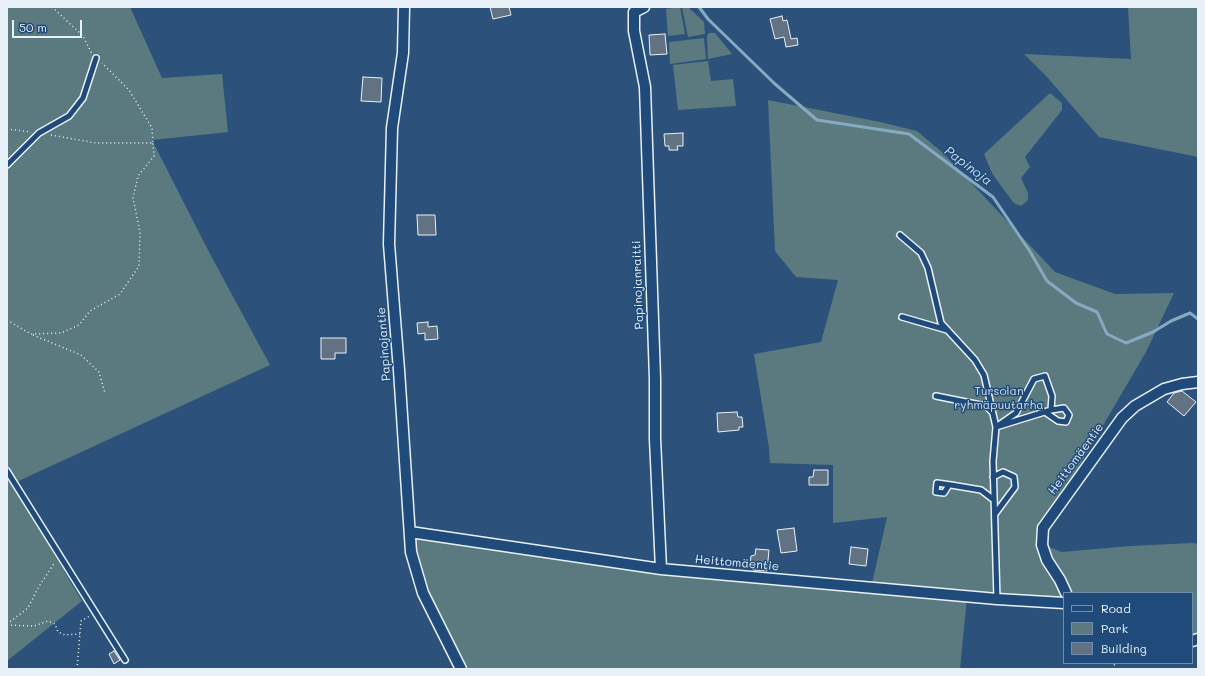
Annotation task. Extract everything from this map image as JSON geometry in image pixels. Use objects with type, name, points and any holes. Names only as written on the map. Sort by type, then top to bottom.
[{"type":"street","name":"Papinojantie","points":[[404,7],[403,53],[392,128],[389,244],[411,552],[423,593],[461,669]]},
{"type":"street","name":"Papinojanraitti","points":[[644,7],[634,12],[634,31],[646,87],[655,379],[655,439],[661,570]]},
{"type":"street","name":"Heittomäentie","points":[[1066,592],[1060,580],[1047,560],[1042,545],[1043,528],[1122,418],[1135,406],[1164,389],[1182,384],[1198,382]]},
{"type":"street","name":"Heittomäentie","points":[[410,532],[661,570],[997,599],[1063,603]]},
{"type":"lane","points":[[7,165],[39,133],[69,116],[83,98],[96,58]]},
{"type":"lane","points":[[900,234],[921,253],[928,268],[941,323],[976,360],[984,375],[996,426],[993,477],[997,599]]},
{"type":"lane","points":[[902,317],[948,330]]},
{"type":"lane","points":[[996,426],[1016,413],[1034,379],[1045,376],[1052,396],[1051,410]]},
{"type":"lane","points":[[936,396],[986,406],[993,413]]},
{"type":"lane","points":[[996,426],[1051,410],[1064,408],[1069,415],[1066,422],[1058,421],[1045,412]]},
{"type":"lane","points":[[7,471],[125,660]]},
{"type":"lane","points":[[993,477],[1003,472],[1014,477],[1015,487],[995,514]]},
{"type":"lane","points":[[949,485],[980,490],[994,500]]},
{"type":"path","points":[[31,334],[61,333],[79,325],[90,311],[120,294],[139,266],[140,232],[133,198],[138,176],[154,156],[152,128],[128,90],[92,55],[83,36],[52,7]]},
{"type":"path","points":[[7,129],[96,143],[153,143]]},
{"type":"path","points":[[7,320],[31,334],[81,356],[99,372],[105,393]]},
{"type":"path","points":[[7,625],[28,608],[38,588],[54,564],[61,558]]},
{"type":"path","points":[[77,669],[81,622],[95,613]]},
{"type":"path","points":[[7,625],[34,626],[48,621],[55,624],[58,632],[65,635],[80,634]]},
{"type":"green space","points":[[7,7],[130,7],[162,78],[222,74],[228,132],[152,140],[210,254],[270,365],[12,484],[82,601],[7,661]]},
{"type":"green space","points":[[680,7],[685,34],[668,36],[666,9]]},
{"type":"green space","points":[[682,7],[688,7],[704,22],[705,34],[688,37]]},
{"type":"green space","points":[[1128,7],[1198,7],[1198,157],[1099,137],[1047,77],[1024,54],[1131,59]]},
{"type":"green space","points":[[709,33],[715,33],[732,54],[708,59],[707,36]]},
{"type":"green space","points":[[704,38],[706,59],[670,64],[669,42]]},
{"type":"green space","points":[[708,61],[711,81],[733,79],[736,106],[678,110],[673,65]]},
{"type":"green space","points":[[1050,93],[1062,103],[1062,110],[1025,157],[1030,167],[1021,178],[1028,193],[1028,200],[1021,206],[1014,203],[1004,190],[992,173],[984,154]]},
{"type":"green space","name":"Tursolan ryhmäpuutarha","points":[[768,100],[880,122],[917,131],[943,153],[1055,272],[1115,294],[1174,293],[1146,352],[1043,528],[1042,545],[1064,592],[1063,603],[967,597],[960,669],[461,669],[423,593],[410,532],[661,569],[871,588],[887,517],[833,523],[833,465],[770,463],[754,354],[821,342],[838,280],[796,277],[775,251]]},
{"type":"green space","points":[[1198,544],[1198,635],[1193,637],[1193,592],[1069,592],[1049,556],[1046,546],[1062,552],[1130,546]]},
{"type":"building","points":[[490,7],[509,7],[511,15],[493,19]]},
{"type":"building","points":[[782,16],[783,21],[787,20],[791,39],[797,38],[798,45],[786,47],[784,37],[775,39],[770,19]]},
{"type":"building","points":[[665,34],[667,54],[650,55],[649,35]]},
{"type":"building","points":[[363,77],[382,78],[381,102],[361,101]]},
{"type":"building","points":[[683,133],[683,146],[677,146],[678,150],[669,150],[669,146],[665,146],[664,134]]},
{"type":"building","points":[[417,215],[435,215],[436,235],[418,235]]},
{"type":"building","points":[[428,322],[428,327],[437,326],[438,339],[425,340],[425,333],[418,334],[417,323]]},
{"type":"building","points":[[321,338],[346,338],[346,353],[335,353],[335,359],[321,359]]},
{"type":"building","points":[[1182,391],[1196,402],[1184,416],[1167,402],[1174,393]]},
{"type":"building","points":[[737,412],[738,417],[742,417],[743,427],[739,427],[739,430],[718,432],[717,413]]},
{"type":"building","points":[[814,470],[828,470],[828,485],[809,485],[809,477],[813,477]]},
{"type":"building","points":[[794,528],[797,551],[781,553],[777,530]]},
{"type":"building","points":[[851,547],[868,549],[866,566],[849,564]]},
{"type":"building","points":[[756,549],[769,550],[767,571],[753,570],[754,565],[750,564],[751,556],[755,555]]},
{"type":"building","points":[[114,651],[120,660],[114,664],[109,654]]},
{"type":"waterway","name":"Papinoja","points":[[699,7],[708,19],[775,84],[817,120],[909,134],[993,197],[1029,250],[1047,281],[1076,303],[1097,312],[1107,334],[1126,343],[1153,332],[1171,321],[1190,313],[1198,319]]}]
